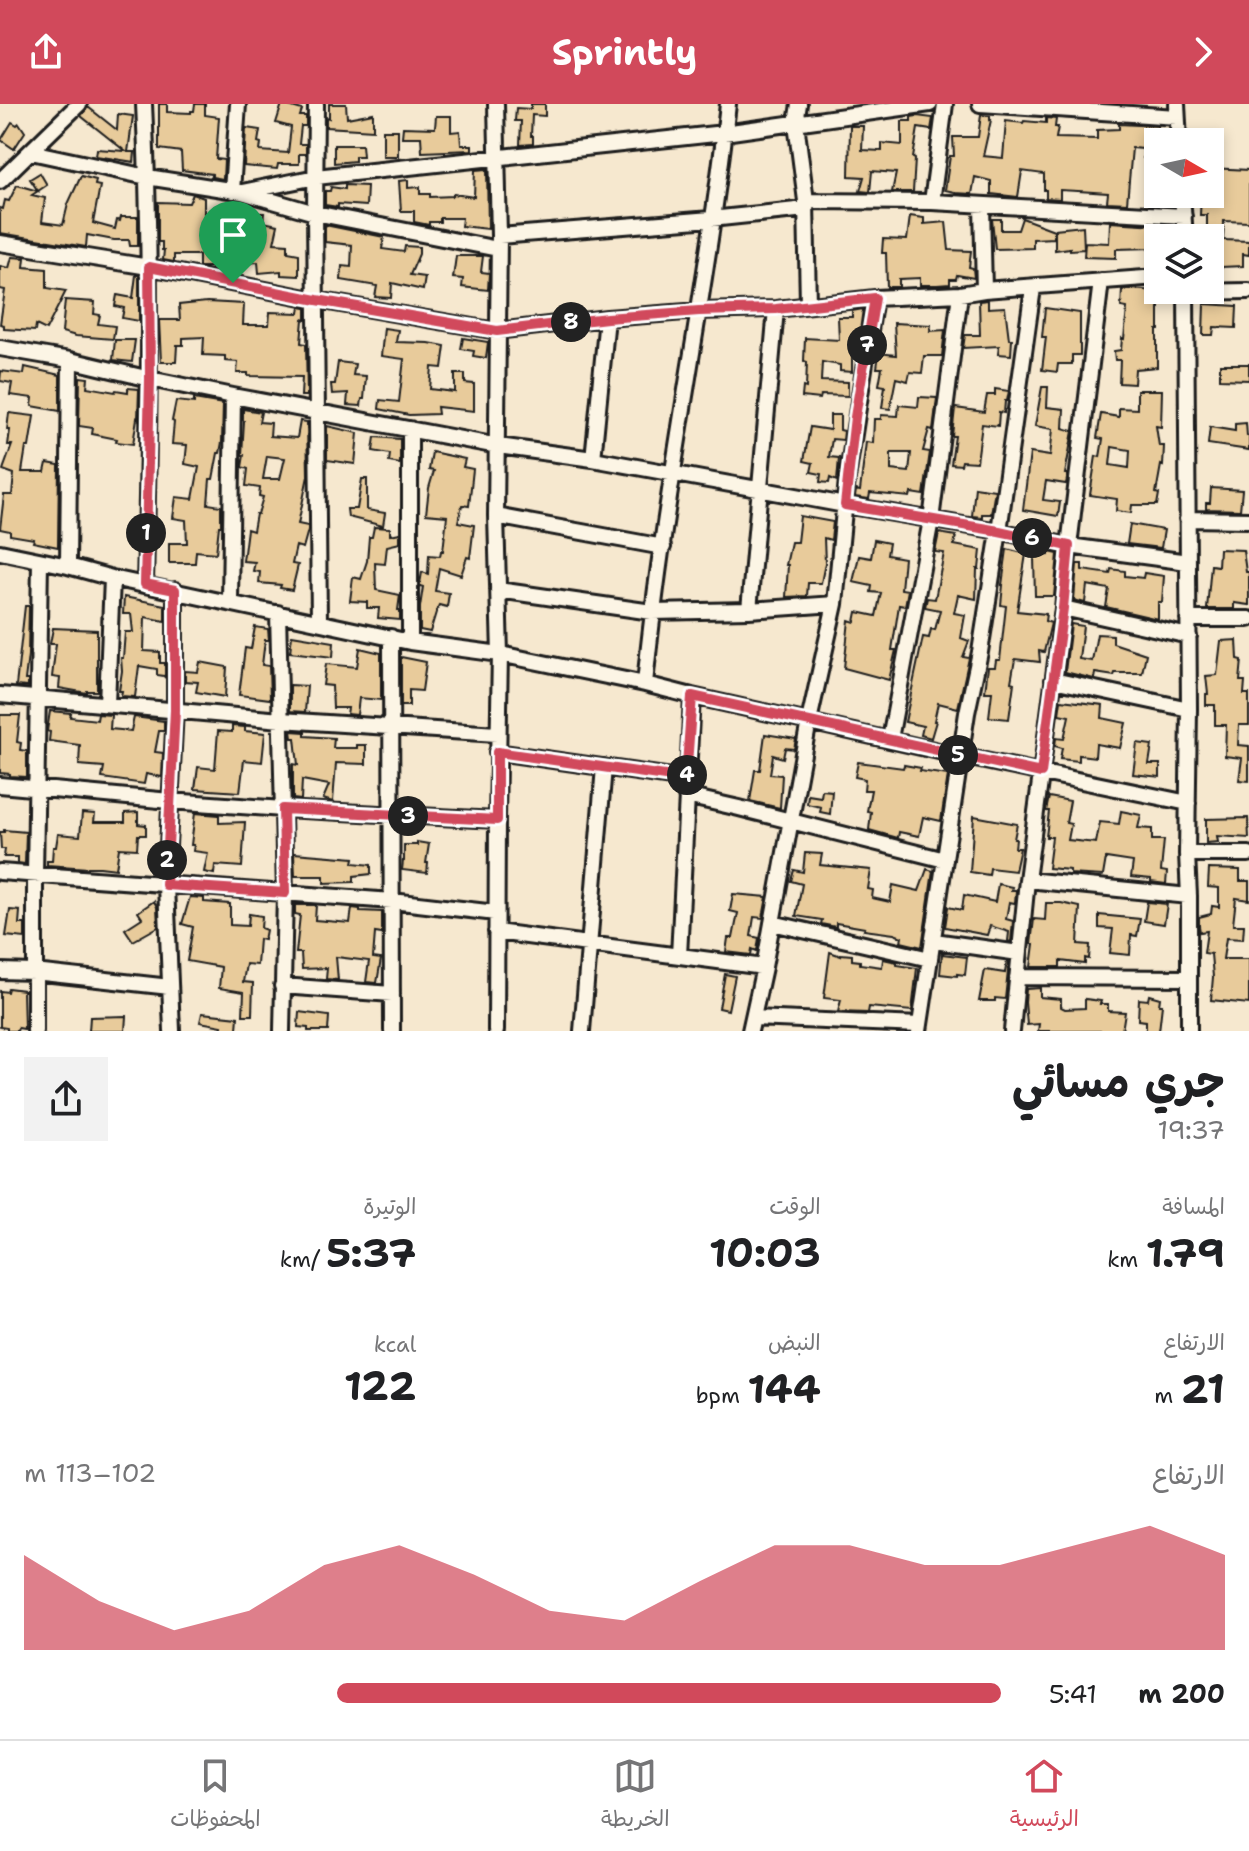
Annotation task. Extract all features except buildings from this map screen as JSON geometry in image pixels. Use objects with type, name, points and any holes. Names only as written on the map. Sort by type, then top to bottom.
[{"type":"street","points":[[3,174],[31,152],[79,104]]},
{"type":"street","points":[[144,104],[150,379],[145,584]]},
{"type":"street","points":[[237,192],[238,104]]},
{"type":"street","points":[[316,104],[319,622]]},
{"type":"street","points":[[496,104],[499,243],[496,516],[500,654],[496,1031]]},
{"type":"street","points":[[645,684],[652,612],[728,104]]},
{"type":"street","points":[[799,104],[796,123],[806,205],[808,305]]},
{"type":"street","points":[[237,192],[316,177],[724,133],[796,123],[867,108],[930,104]]},
{"type":"street","points":[[932,202],[945,104]]},
{"type":"street","points":[[980,104],[1177,110]]},
{"type":"street","points":[[31,152],[147,177],[237,192],[315,213],[499,243],[806,205],[932,202],[1184,216]]},
{"type":"street","points":[[982,206],[984,290]]},
{"type":"street","points":[[1183,208],[1184,224]]},
{"type":"street","points":[[0,243],[497,331],[607,318],[776,309],[875,298],[1144,278]]},
{"type":"street","points":[[1012,1031],[1027,880],[1101,281]]},
{"type":"street","points":[[875,298],[853,432],[835,604],[809,721],[752,1024],[919,1028],[999,531],[1033,288]]},
{"type":"street","points":[[1224,291],[1249,291]]},
{"type":"street","points":[[890,739],[931,520],[960,294]]},
{"type":"street","points":[[1186,304],[1189,1031]]},
{"type":"street","points":[[749,610],[776,309]]},
{"type":"street","points":[[593,459],[607,318]]},
{"type":"street","points":[[0,348],[498,446],[673,473],[1069,546],[1188,562]]},
{"type":"street","points":[[68,566],[70,360]]},
{"type":"street","points":[[230,602],[233,396]]},
{"type":"street","points":[[410,429],[410,642]]},
{"type":"street","points":[[496,516],[663,547]]},
{"type":"street","points":[[1187,519],[1249,520]]},
{"type":"street","points":[[0,552],[410,642],[500,654],[645,684],[961,756],[1188,803]]},
{"type":"street","points":[[35,1031],[40,561]]},
{"type":"street","points":[[107,704],[112,578]]},
{"type":"street","points":[[172,1031],[166,885],[175,710],[175,590]]},
{"type":"street","points":[[498,590],[652,612],[835,604]]},
{"type":"street","points":[[1063,608],[1189,636]]},
{"type":"street","points":[[278,613],[285,893],[282,1031]]},
{"type":"street","points":[[1188,619],[1249,619]]},
{"type":"street","points":[[391,637],[392,1031]]},
{"type":"street","points":[[1053,680],[1189,709]]},
{"type":"street","points":[[0,695],[281,720],[497,734]]},
{"type":"street","points":[[679,956],[692,696]]},
{"type":"street","points":[[497,752],[686,779]]},
{"type":"street","points":[[582,1031],[604,767]]},
{"type":"street","points":[[0,785],[283,809],[497,820]]},
{"type":"street","points":[[686,796],[945,860]]},
{"type":"street","points":[[1187,854],[1249,854]]},
{"type":"street","points":[[0,872],[392,901],[496,913]]},
{"type":"street","points":[[1027,880],[1189,896]]},
{"type":"street","points":[[772,923],[930,959]]},
{"type":"street","points":[[496,932],[764,967]]},
{"type":"street","points":[[934,941],[1019,953]]},
{"type":"street","points":[[0,971],[170,987]]},
{"type":"street","points":[[1017,977],[1189,978]]},
{"type":"street","points":[[282,986],[392,994]]},
{"type":"route","points":[[149,267],[233,283],[497,331],[607,318],[776,309],[875,298],[855,417],[845,505],[1069,546],[1041,773],[692,696],[686,779],[497,752],[497,820],[283,809],[285,893],[166,885],[175,710],[175,590],[145,584],[150,379],[149,267]]}]
